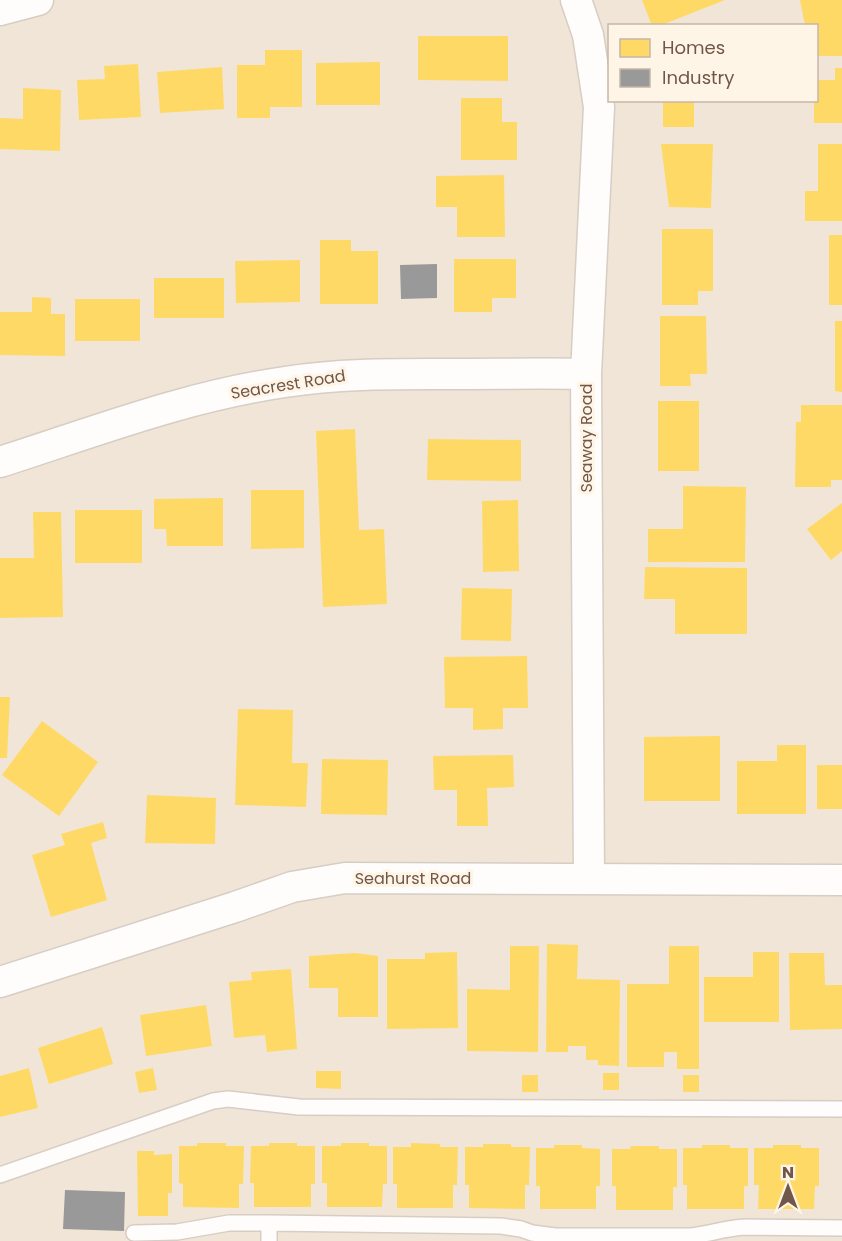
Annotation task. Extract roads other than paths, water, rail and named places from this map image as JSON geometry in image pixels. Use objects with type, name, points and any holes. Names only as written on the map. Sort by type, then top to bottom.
[{"type":"street","points":[[0,10],[38,0]]},
{"type":"street","name":"Seaway Road","points":[[576,0],[588,35],[599,107],[586,374],[589,879]]},
{"type":"street","name":"Seacrest Road","points":[[0,462],[176,405],[284,382],[368,374],[586,374]]},
{"type":"street","name":"Seahurst Road","points":[[0,982],[292,887],[345,878],[842,880]]},
{"type":"lane","points":[[0,1175],[213,1101],[228,1099],[299,1107],[842,1109]]},
{"type":"lane","points":[[134,1233],[177,1232],[229,1223],[501,1226],[555,1236],[690,1236],[733,1227],[842,1228]]},
{"type":"lane","points":[[269,1223],[269,1241]]}]
